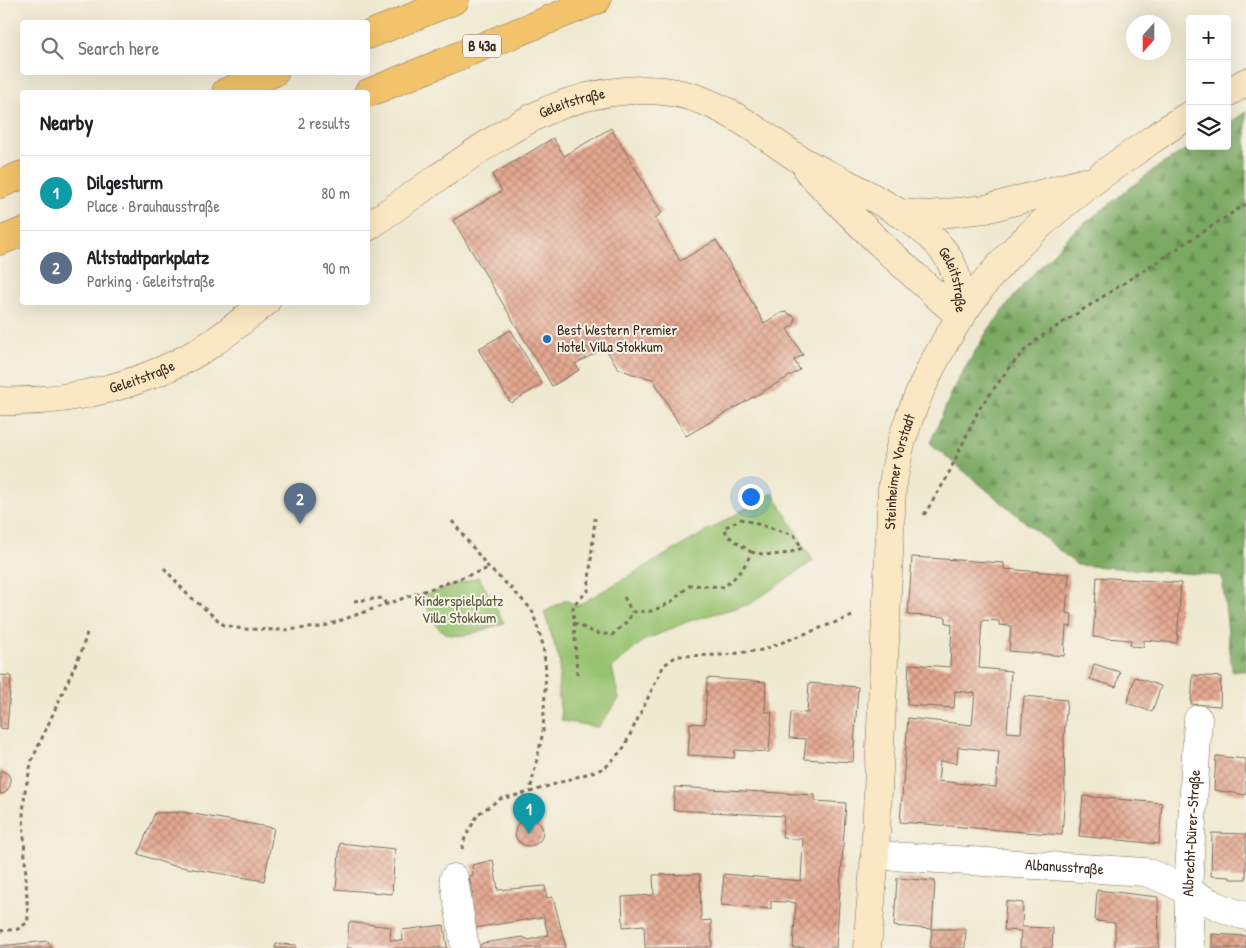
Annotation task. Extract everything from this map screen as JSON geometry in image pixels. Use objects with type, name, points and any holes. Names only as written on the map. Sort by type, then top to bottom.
[{"type":"highway","points":[[370,34],[455,0]]},
{"type":"highway","name":"B 43a","points":[[370,92],[597,0]]},
{"type":"highway","points":[[231,90],[268,75]]},
{"type":"highway","points":[[0,184],[20,175]]},
{"type":"highway","points":[[0,241],[20,233]]},
{"type":"main road","points":[[1231,91],[1246,82]]},
{"type":"main road","name":"Geleitstraße","points":[[370,227],[492,140],[548,110],[584,99],[627,90],[668,91],[707,102],[749,125],[794,156],[871,196],[929,234],[943,249],[952,266],[960,288],[961,317]]},
{"type":"main road","name":"Steinheimer Vorstadt","points":[[867,948],[875,855],[892,489],[901,441],[930,370],[961,317],[986,282],[1014,250],[1093,180],[1186,118]]},
{"type":"main road","name":"Geleitstraße","points":[[794,156],[850,216],[890,255],[961,317]]},
{"type":"main road","points":[[898,213],[929,215],[986,209],[1093,180]]},
{"type":"main road","name":"Geleitstraße","points":[[0,401],[16,402],[68,397],[140,378],[189,357],[212,343],[262,305]]},
{"type":"street","name":"Albrecht-Dürer-Straße","points":[[1190,948],[1188,890],[1198,720]]},
{"type":"street","name":"Albanusstraße","points":[[875,855],[1144,872],[1164,878],[1229,912],[1246,916]]},
{"type":"street","points":[[454,878],[465,948]]},
{"type":"path","points":[[889,547],[910,532],[922,517],[946,478],[979,409],[991,391],[1025,350],[1039,338],[1246,204]]},
{"type":"path","points":[[577,674],[574,605],[588,591],[595,518]]},
{"type":"path","points":[[742,519],[794,535],[802,548],[789,554],[762,555],[751,552],[728,536],[724,528],[742,519]]},
{"type":"path","points":[[452,522],[489,568],[532,610],[543,645],[546,671],[542,732],[530,792]]},
{"type":"path","points":[[632,612],[654,610],[671,602],[690,585],[724,587],[738,575],[749,559],[751,552]]},
{"type":"path","points":[[164,568],[188,594],[224,625],[242,629],[283,630],[322,627],[489,568]]},
{"type":"path","points":[[624,597],[632,612]]},
{"type":"path","points":[[354,601],[383,598],[386,605]]},
{"type":"path","points":[[574,623],[595,633],[612,635],[628,621],[632,612]]},
{"type":"path","points":[[454,878],[465,838],[478,814],[500,798],[530,792],[605,768],[624,749],[664,665],[677,656],[724,655],[762,650],[853,615],[887,615]]},
{"type":"path","points":[[0,931],[18,929],[28,922],[23,815],[25,791],[32,760],[82,650],[88,628]]},
{"type":"green space","points":[[1246,112],[1246,671],[1232,671],[1222,576],[1077,565],[930,443],[956,383],[988,330],[1024,284],[1071,234],[1153,170],[1186,149],[1231,150],[1231,121]]},
{"type":"green space","points":[[773,493],[813,561],[750,604],[689,621],[643,641],[612,668],[619,699],[598,727],[562,721],[558,691],[560,662],[544,612],[566,600],[577,606]]},
{"type":"green space","name":"Kinderspielplatz Villa Stokkum","points":[[479,577],[504,623],[472,634],[455,636],[441,630],[433,619],[422,596]]},
{"type":"building","points":[[611,128],[662,213],[655,218],[680,261],[716,240],[764,323],[786,312],[795,317],[793,326],[787,329],[803,355],[794,360],[800,370],[686,436],[653,379],[632,374],[618,368],[605,348],[575,364],[579,370],[552,386],[453,220],[502,191],[492,175],[553,138],[564,156]]},
{"type":"building","points":[[511,330],[542,384],[511,403],[478,349]]},
{"type":"building","points":[[912,557],[1004,563],[1004,569],[1069,574],[1066,613],[1072,614],[1071,627],[1066,626],[1064,656],[1009,651],[1011,626],[999,625],[999,621],[982,620],[979,668],[1011,671],[1007,732],[1021,733],[1024,696],[1067,700],[1064,737],[1065,793],[1062,835],[900,822],[908,718],[972,725],[975,693],[955,691],[954,708],[907,705],[909,664],[950,667],[952,624],[946,623],[946,617],[908,615]],"holes":[[[958,747],[999,751],[996,787],[938,781],[940,761],[957,763]]]},
{"type":"building","points":[[1097,577],[1181,583],[1177,643],[1144,640],[1144,647],[1130,646],[1131,640],[1093,637]]},
{"type":"building","points":[[1094,664],[1120,672],[1116,687],[1090,679]]},
{"type":"building","points":[[0,675],[11,676],[7,729],[0,728]]},
{"type":"building","points":[[1193,675],[1221,677],[1220,706],[1191,704]]},
{"type":"building","points":[[1135,677],[1161,686],[1152,712],[1127,703]]},
{"type":"building","points":[[707,678],[766,682],[765,712],[772,712],[769,752],[735,750],[734,758],[688,755],[690,723],[705,724]]},
{"type":"building","points":[[809,683],[858,687],[853,762],[804,759],[806,739],[789,738],[791,712],[807,713]]},
{"type":"building","points":[[1216,756],[1246,759],[1246,795],[1214,790]]},
{"type":"building","points":[[0,770],[8,774],[10,786],[5,793],[0,794]]},
{"type":"building","points":[[675,787],[815,795],[815,801],[846,803],[836,948],[793,948],[796,903],[771,901],[771,909],[721,905],[724,874],[801,881],[803,839],[782,838],[784,816],[673,810]]},
{"type":"building","points":[[1083,796],[1162,803],[1159,844],[1079,836]]},
{"type":"building","points":[[182,812],[274,828],[264,881],[170,865],[138,854],[155,813]]},
{"type":"building","points":[[529,818],[539,822],[543,832],[539,842],[529,846],[519,842],[515,832],[519,822]]},
{"type":"building","points":[[1212,833],[1246,834],[1246,879],[1211,876]]},
{"type":"building","points":[[340,843],[395,849],[392,894],[336,889]]},
{"type":"building","points":[[493,860],[498,890],[545,886],[547,898],[553,897],[566,948],[477,948],[483,943],[523,937],[529,940],[548,935],[544,917],[474,928],[470,895],[473,894],[469,876],[473,875],[472,865]]},
{"type":"building","points":[[700,874],[701,921],[711,920],[712,947],[645,948],[644,925],[623,927],[622,897],[654,895],[653,875]]},
{"type":"building","points":[[897,878],[935,881],[932,929],[894,926]]},
{"type":"building","points":[[1097,890],[1158,897],[1159,948],[1115,948],[1115,923],[1095,921]]},
{"type":"building","points":[[1006,901],[1023,903],[1022,927],[1053,928],[1052,948],[1020,948],[1021,931],[1004,930]]},
{"type":"building","points":[[349,922],[391,927],[390,940],[403,941],[402,930],[444,925],[447,948],[347,948]]},
{"type":"building","points":[[932,929],[966,929],[965,948],[930,948]]},
{"type":"building","points":[[1212,934],[1246,936],[1246,948],[1212,948]]},
{"type":"building","points":[[48,941],[52,948],[0,948],[0,946]]},
{"type":"building","points":[[276,944],[296,945],[296,948],[275,948]]},
{"type":"place","name":"Best Western Premier Hotel Villa Stokkum","points":[[547,339]]},
{"type":"place","name":"Altstadtparkplatz","points":[[300,524]]},
{"type":"place","name":"Dilgesturm","points":[[529,834]]}]
